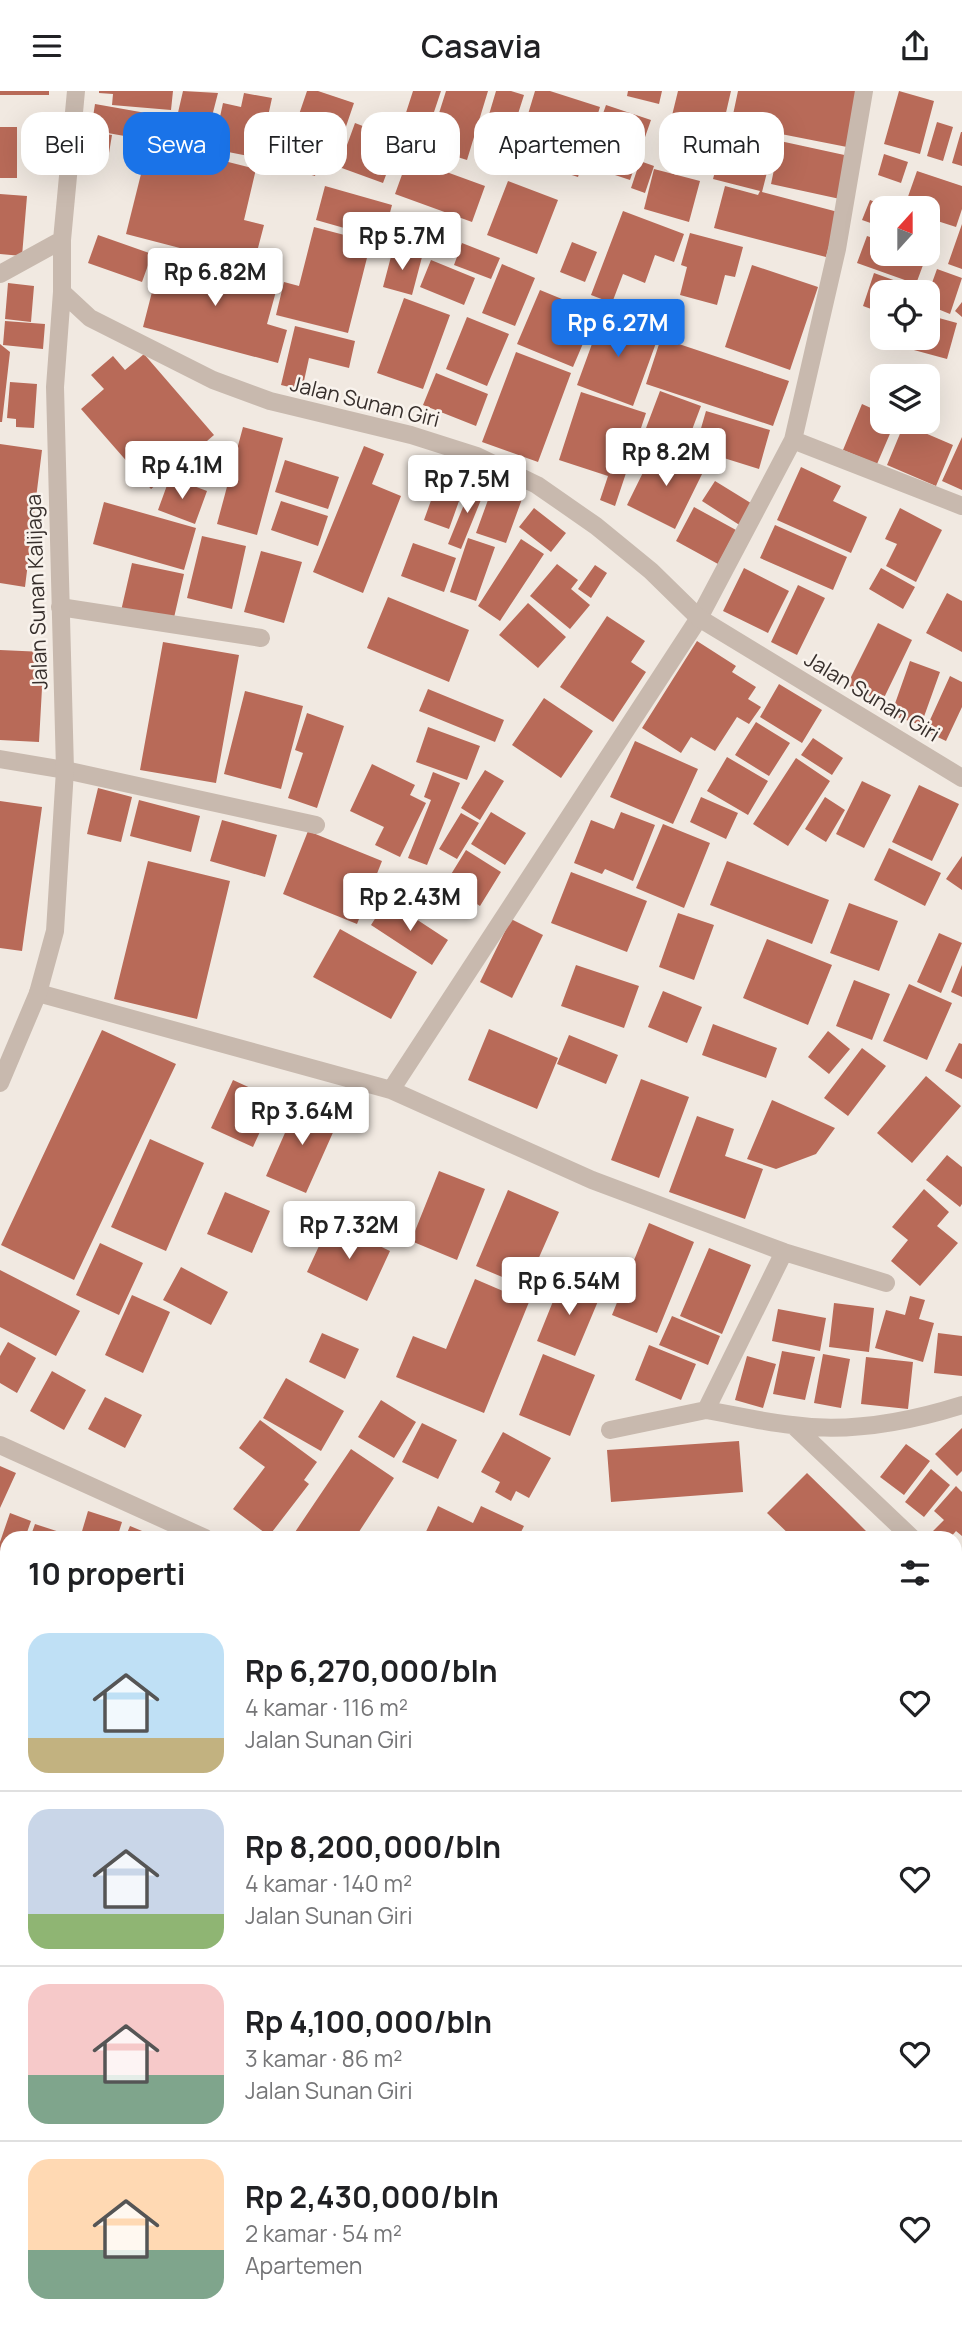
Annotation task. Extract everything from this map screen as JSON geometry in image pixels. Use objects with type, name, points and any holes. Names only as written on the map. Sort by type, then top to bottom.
[{"type":"street","name":"Jalan Sunan Kalijaga","points":[[0,1083],[38,993],[55,931],[65,769],[55,387],[62,292],[62,240],[76,91]]},
{"type":"street","points":[[391,1090],[699,618],[793,440],[837,250],[864,91]]},
{"type":"street","points":[[0,274],[62,240]]},
{"type":"street","name":"Jalan Sunan Giri","points":[[62,292],[90,318],[213,380],[270,401],[411,435],[477,456],[537,485],[596,526],[651,572],[699,618],[962,778]]},
{"type":"street","points":[[793,440],[962,506]]},
{"type":"street","points":[[60,607],[261,638]]},
{"type":"street","points":[[0,759],[65,769],[316,825]]},
{"type":"street","points":[[38,993],[391,1090],[592,1180],[783,1252],[886,1283]]},
{"type":"street","points":[[706,1410],[783,1252]]},
{"type":"street","points":[[610,1430],[706,1410],[794,1426],[859,1427],[944,1411],[962,1405]]},
{"type":"street","points":[[794,1426],[905,1531]]},
{"type":"street","points":[[0,1445],[190,1531]]},
{"type":"building","points":[[0,91],[49,91],[49,95],[0,95]]},
{"type":"building","points":[[99,91],[173,91],[171,110],[112,105],[113,94]]},
{"type":"building","points":[[183,91],[218,93],[213,112],[178,112]]},
{"type":"building","points":[[307,91],[318,91],[354,103],[347,124],[347,112],[300,112]]},
{"type":"building","points":[[413,91],[441,91],[434,112],[406,112]]},
{"type":"building","points":[[446,91],[488,91],[482,112],[474,112],[474,137],[467,160],[460,158],[460,112],[439,112]]},
{"type":"building","points":[[496,91],[511,91],[524,95],[519,112],[490,112]]},
{"type":"building","points":[[535,91],[550,91],[600,107],[598,112],[529,112]]},
{"type":"building","points":[[628,91],[662,91],[659,104],[627,96]]},
{"type":"building","points":[[678,91],[731,91],[726,112],[673,112]]},
{"type":"building","points":[[738,91],[859,91],[847,147],[784,135],[784,112],[734,112]]},
{"type":"building","points":[[899,91],[934,101],[920,154],[884,144]]},
{"type":"building","points":[[244,93],[272,98],[269,112],[244,112],[244,155],[230,152],[230,112],[221,112],[223,103],[241,107]]},
{"type":"building","points":[[95,104],[140,112],[123,112],[123,136],[109,133],[109,112],[94,112]]},
{"type":"building","points":[[606,105],[627,112],[604,112]]},
{"type":"building","points":[[645,118],[651,120],[645,137]]},
{"type":"building","points":[[937,122],[953,127],[943,161],[927,156]]},
{"type":"building","points":[[355,123],[361,125],[361,175],[347,170],[347,145]]},
{"type":"building","points":[[0,127],[17,127],[17,178],[0,178]]},
{"type":"building","points":[[962,132],[962,166],[952,163]]},
{"type":"building","points":[[784,142],[849,156],[840,199],[771,184],[773,175],[784,175]]},
{"type":"building","points":[[884,154],[908,162],[901,183],[878,175]]},
{"type":"building","points":[[230,162],[244,166],[244,175],[255,175],[244,220],[264,225],[253,267],[126,234],[141,175],[230,175]]},
{"type":"building","points":[[645,163],[654,166],[645,193],[631,188],[635,175],[645,175]]},
{"type":"building","points":[[654,169],[659,170],[659,175],[677,175],[700,181],[689,222],[644,209]]},
{"type":"building","points":[[917,171],[962,186],[962,209],[956,227],[940,222],[940,196],[908,196]]},
{"type":"building","points":[[361,175],[386,175],[383,183]]},
{"type":"building","points":[[402,175],[455,175],[485,186],[472,222],[395,194]]},
{"type":"building","points":[[615,175],[632,175],[630,180]]},
{"type":"building","points":[[714,175],[766,175],[762,192],[838,212],[826,257],[714,228],[725,186],[758,195],[760,191],[713,179]]},
{"type":"building","points":[[508,181],[558,200],[537,254],[487,235]]},
{"type":"building","points":[[325,186],[392,205],[383,239],[316,220]]},
{"type":"building","points":[[0,194],[27,196],[22,256],[0,254]]},
{"type":"building","points":[[870,200],[870,223],[862,220]]},
{"type":"building","points":[[623,211],[684,234],[674,262],[655,255],[645,283],[623,274],[612,303],[591,295]]},
{"type":"building","points":[[402,214],[456,233],[447,257],[393,237]]},
{"type":"building","points":[[962,224],[962,269],[948,264]]},
{"type":"building","points":[[314,227],[371,242],[348,333],[276,315],[284,282],[299,286]]},
{"type":"building","points":[[690,233],[743,247],[735,277],[725,275],[717,305],[680,295],[687,267],[681,265]]},
{"type":"building","points":[[98,235],[152,254],[142,282],[88,263]]},
{"type":"building","points":[[867,236],[870,237],[870,266],[923,266],[917,280],[905,280],[857,263]]},
{"type":"building","points":[[572,242],[597,252],[585,282],[560,272]]},
{"type":"building","points":[[462,243],[500,258],[491,279],[454,265]]},
{"type":"building","points":[[393,249],[422,257],[412,295],[383,287]]},
{"type":"building","points":[[162,253],[278,284],[267,324],[287,330],[278,363],[143,327]]},
{"type":"building","points":[[431,260],[475,278],[464,305],[420,287]]},
{"type":"building","points":[[502,264],[535,278],[515,326],[482,313]]},
{"type":"building","points":[[752,265],[818,287],[790,370],[725,347]]},
{"type":"building","points":[[937,269],[962,278],[950,314],[940,310],[940,280],[933,280]]},
{"type":"building","points":[[874,273],[893,280],[872,280]]},
{"type":"building","points":[[8,283],[34,286],[31,322],[5,319]]},
{"type":"building","points":[[870,285],[870,309],[863,306]]},
{"type":"building","points":[[540,290],[596,313],[573,367],[517,344]]},
{"type":"building","points":[[404,298],[450,315],[423,389],[377,373]]},
{"type":"building","points":[[962,302],[962,317],[955,311]]},
{"type":"building","points":[[604,311],[660,332],[633,406],[577,385]]},
{"type":"building","points":[[467,317],[509,334],[487,386],[446,369]]},
{"type":"building","points":[[940,318],[957,323],[947,359],[914,350],[940,350]]},
{"type":"building","points":[[5,321],[45,324],[43,349],[3,345]]},
{"type":"building","points":[[295,326],[355,341],[349,368],[309,358],[302,390],[281,385]]},
{"type":"building","points":[[661,338],[789,381],[773,426],[646,384]]},
{"type":"building","points":[[0,344],[10,352],[2,422],[0,422]]},
{"type":"building","points":[[516,352],[571,373],[538,462],[482,442]]},
{"type":"building","points":[[144,354],[214,435],[151,489],[81,409],[104,389],[91,375],[113,356],[125,370]]},
{"type":"building","points":[[436,373],[488,394],[476,426],[423,405]]},
{"type":"building","points":[[10,382],[37,384],[34,428],[16,427],[16,419],[7,418]]},
{"type":"building","points":[[660,391],[701,406],[684,451],[643,436]]},
{"type":"building","points":[[581,392],[646,413],[615,506],[600,500],[608,476],[559,460]]},
{"type":"building","points":[[862,404],[870,408],[870,434],[890,434],[877,464],[843,450]]},
{"type":"building","points":[[706,411],[770,430],[759,469],[695,449]]},
{"type":"building","points":[[243,427],[283,438],[257,535],[217,524]]},
{"type":"building","points":[[900,434],[927,434],[953,445],[936,486],[887,465]]},
{"type":"building","points":[[962,437],[962,490],[942,481]]},
{"type":"building","points":[[0,444],[42,450],[25,587],[0,583]]},
{"type":"building","points":[[364,446],[384,454],[372,484],[401,496],[363,593],[313,572]]},
{"type":"building","points":[[656,446],[704,470],[675,529],[627,505]]},
{"type":"building","points":[[285,460],[339,477],[328,509],[275,492]]},
{"type":"building","points":[[443,467],[468,476],[449,529],[424,520]]},
{"type":"building","points":[[801,467],[841,486],[833,501],[867,517],[851,553],[777,520]]},
{"type":"building","points":[[170,477],[207,491],[195,524],[158,510]]},
{"type":"building","points":[[474,480],[487,485],[461,549],[448,544]]},
{"type":"building","points":[[715,481],[754,505],[741,526],[702,501]]},
{"type":"building","points":[[492,489],[522,499],[506,543],[476,533]]},
{"type":"building","points":[[281,501],[328,516],[318,546],[271,530]]},
{"type":"building","points":[[104,502],[196,528],[184,570],[93,544]]},
{"type":"building","points":[[694,507],[736,530],[718,564],[676,541]]},
{"type":"building","points":[[534,508],[566,533],[551,552],[519,527]]},
{"type":"building","points":[[900,508],[942,530],[916,582],[886,566],[897,544],[885,539]]},
{"type":"building","points":[[775,525],[847,557],[833,590],[760,558]]},
{"type":"building","points":[[202,536],[246,546],[232,609],[187,598]]},
{"type":"building","points":[[468,538],[495,547],[476,601],[450,592]]},
{"type":"building","points":[[521,539],[544,554],[500,621],[478,606]]},
{"type":"building","points":[[413,543],[456,558],[444,592],[401,576]]},
{"type":"building","points":[[261,551],[302,562],[284,623],[244,612]]},
{"type":"building","points":[[132,563],[184,574],[173,622],[121,611]]},
{"type":"building","points":[[557,564],[578,580],[571,589],[590,605],[570,629],[530,596]]},
{"type":"building","points":[[595,565],[607,573],[591,598],[578,589]]},
{"type":"building","points":[[744,568],[789,591],[768,633],[723,611]]},
{"type":"building","points":[[881,568],[915,587],[903,609],[869,589]]},
{"type":"building","points":[[798,585],[825,598],[797,655],[771,642]]},
{"type":"building","points":[[947,593],[962,601],[962,652],[926,633]]},
{"type":"building","points":[[388,597],[469,630],[449,682],[367,648]]},
{"type":"building","points":[[528,603],[566,637],[538,668],[499,635]]},
{"type":"building","points":[[607,616],[645,641],[631,662],[646,672],[613,722],[560,687]]},
{"type":"building","points":[[878,623],[912,640],[882,702],[847,685]]},
{"type":"building","points":[[697,641],[736,666],[732,672],[756,687],[748,699],[761,707],[749,724],[737,717],[715,751],[691,737],[681,753],[642,728]]},
{"type":"building","points":[[163,642],[239,655],[216,783],[140,770]]},
{"type":"building","points":[[0,650],[44,652],[39,742],[0,740]]},
{"type":"building","points":[[910,661],[940,672],[921,725],[891,715]]},
{"type":"building","points":[[950,676],[962,682],[962,707],[946,741],[925,731]]},
{"type":"building","points":[[779,684],[822,710],[802,743],[760,717]]},
{"type":"building","points":[[428,689],[504,720],[495,742],[419,711]]},
{"type":"building","points":[[245,691],[303,706],[281,789],[224,774]]},
{"type":"building","points":[[544,698],[593,731],[561,778],[512,745]]},
{"type":"building","points":[[307,713],[344,726],[317,808],[288,798],[303,753],[295,750]]},
{"type":"building","points":[[756,722],[790,743],[769,776],[735,755]]},
{"type":"building","points":[[428,727],[480,746],[467,780],[416,762]]},
{"type":"building","points":[[813,738],[843,758],[832,775],[801,755]]},
{"type":"building","points":[[635,741],[698,769],[673,824],[610,797]]},
{"type":"building","points":[[727,757],[768,781],[748,815],[707,791]]},
{"type":"building","points":[[796,758],[830,781],[788,846],[753,824]]},
{"type":"building","points":[[372,764],[415,785],[410,795],[426,803],[400,857],[375,845],[384,827],[350,811]]},
{"type":"building","points":[[485,770],[504,781],[480,820],[461,808]]},
{"type":"building","points":[[433,772],[460,783],[427,865],[408,858],[431,800],[424,797]]},
{"type":"building","points":[[862,781],[891,795],[864,848],[836,834]]},
{"type":"building","points":[[919,785],[959,804],[932,861],[892,842]]},
{"type":"building","points":[[98,788],[132,797],[121,842],[87,834]]},
{"type":"building","points":[[701,797],[738,813],[726,839],[690,822]]},
{"type":"building","points":[[825,797],[845,810],[826,842],[805,829]]},
{"type":"building","points":[[139,800],[200,816],[191,852],[130,836]]},
{"type":"building","points":[[0,801],[42,807],[22,951],[0,948]]},
{"type":"building","points":[[491,812],[526,833],[505,865],[471,844]]},
{"type":"building","points":[[621,812],[655,825],[633,881],[605,869],[602,874],[574,863],[591,820],[614,829]]},
{"type":"building","points":[[461,813],[479,823],[457,859],[439,849]]},
{"type":"building","points":[[222,820],[277,835],[265,877],[210,861]]},
{"type":"building","points":[[663,824],[710,843],[684,908],[636,888]]},
{"type":"building","points":[[308,831],[382,861],[357,924],[283,894]]},
{"type":"building","points":[[889,848],[941,873],[925,906],[874,880]]},
{"type":"building","points":[[466,850],[501,872],[480,906],[445,884]]},
{"type":"building","points":[[962,856],[962,890],[946,879]]},
{"type":"building","points":[[148,861],[230,881],[197,1019],[114,999]]},
{"type":"building","points":[[727,861],[829,900],[812,944],[710,905]]},
{"type":"building","points":[[571,872],[647,901],[627,952],[551,923]]},
{"type":"building","points":[[387,900],[448,940],[432,965],[371,925]]},
{"type":"building","points":[[849,903],[898,921],[879,971],[830,953]]},
{"type":"building","points":[[678,913],[714,925],[694,980],[659,967]]},
{"type":"building","points":[[511,919],[543,935],[512,998],[480,982]]},
{"type":"building","points":[[340,929],[417,972],[391,1019],[313,977]]},
{"type":"building","points":[[939,933],[962,943],[941,993],[917,982]]},
{"type":"building","points":[[767,939],[832,965],[808,1025],[743,998]]},
{"type":"building","points":[[576,965],[639,986],[624,1028],[561,1006]]},
{"type":"building","points":[[962,965],[962,997],[951,992]]},
{"type":"building","points":[[854,980],[890,994],[872,1040],[836,1026]]},
{"type":"building","points":[[909,984],[952,1003],[927,1060],[883,1041]]},
{"type":"building","points":[[663,991],[702,1007],[687,1043],[648,1027]]},
{"type":"building","points":[[713,1024],[777,1048],[766,1078],[702,1055]]},
{"type":"building","points":[[489,1029],[558,1058],[537,1109],[468,1080]]},
{"type":"building","points":[[102,1030],[176,1064],[74,1280],[1,1245]]},
{"type":"building","points":[[828,1031],[850,1049],[829,1074],[808,1057]]},
{"type":"building","points":[[569,1035],[618,1055],[606,1084],[557,1064]]},
{"type":"building","points":[[959,1043],[962,1044],[962,1079],[945,1071]]},
{"type":"building","points":[[862,1048],[886,1066],[848,1116],[824,1098]]},
{"type":"building","points":[[926,1076],[961,1106],[912,1163],[877,1133]]},
{"type":"building","points":[[641,1079],[689,1097],[659,1178],[611,1160]]},
{"type":"building","points":[[233,1080],[275,1099],[253,1147],[211,1128]]},
{"type":"building","points":[[772,1100],[835,1128],[816,1154],[776,1169],[747,1159]]},
{"type":"building","points":[[299,1101],[339,1119],[306,1193],[266,1176]]},
{"type":"building","points":[[697,1116],[734,1129],[725,1156],[763,1169],[745,1219],[669,1192]]},
{"type":"building","points":[[150,1139],[204,1163],[166,1251],[111,1227]]},
{"type":"building","points":[[947,1155],[962,1167],[960,1207],[926,1180]]},
{"type":"building","points":[[439,1171],[485,1189],[457,1260],[411,1241]]},
{"type":"building","points":[[924,1189],[949,1212],[937,1226],[958,1243],[920,1286],[891,1261],[908,1240],[892,1227]]},
{"type":"building","points":[[508,1190],[559,1212],[526,1287],[476,1266]]},
{"type":"building","points":[[225,1192],[270,1211],[252,1253],[207,1234]]},
{"type":"building","points":[[330,1222],[390,1251],[367,1301],[307,1272]]},
{"type":"building","points":[[649,1223],[694,1242],[657,1333],[612,1315]]},
{"type":"building","points":[[100,1243],[143,1263],[119,1315],[76,1295]]},
{"type":"building","points":[[709,1248],[751,1265],[722,1334],[680,1316]]},
{"type":"building","points":[[181,1267],[228,1292],[211,1325],[163,1300]]},
{"type":"building","points":[[0,1270],[80,1311],[56,1356],[0,1327]]},
{"type":"building","points":[[475,1279],[529,1302],[484,1413],[396,1377],[413,1336],[446,1349]]},
{"type":"building","points":[[562,1279],[601,1294],[575,1356],[537,1341]]},
{"type":"building","points":[[132,1295],[170,1312],[143,1373],[105,1355]]},
{"type":"building","points":[[910,1296],[925,1300],[919,1319],[934,1323],[923,1362],[875,1348],[886,1310],[905,1315]]},
{"type":"building","points":[[834,1303],[874,1308],[869,1352],[829,1347]]},
{"type":"building","points":[[778,1309],[826,1318],[820,1351],[772,1341]]},
{"type":"building","points":[[672,1316],[720,1336],[708,1365],[659,1345]]},
{"type":"building","points":[[322,1333],[359,1349],[345,1379],[309,1362]]},
{"type":"building","points":[[938,1333],[962,1336],[962,1376],[934,1373]]},
{"type":"building","points":[[8,1342],[36,1358],[17,1393],[0,1383],[0,1356]]},
{"type":"building","points":[[649,1345],[696,1364],[681,1400],[635,1380]]},
{"type":"building","points":[[782,1351],[815,1357],[805,1400],[773,1394]]},
{"type":"building","points":[[543,1354],[595,1375],[570,1436],[519,1415]]},
{"type":"building","points":[[823,1354],[850,1359],[841,1408],[814,1403]]},
{"type":"building","points":[[747,1356],[776,1364],[763,1408],[735,1400]]},
{"type":"building","points":[[866,1357],[913,1362],[908,1409],[861,1404]]},
{"type":"building","points":[[52,1371],[86,1390],[64,1430],[30,1411]]},
{"type":"building","points":[[286,1378],[344,1411],[321,1451],[263,1418]]},
{"type":"building","points":[[105,1397],[142,1415],[125,1448],[88,1429]]},
{"type":"building","points":[[381,1400],[416,1422],[394,1458],[358,1437]]},
{"type":"building","points":[[260,1420],[317,1462],[304,1480],[309,1484],[273,1531],[262,1531],[233,1509],[265,1467],[239,1448]]},
{"type":"building","points":[[422,1423],[457,1440],[438,1479],[402,1462]]},
{"type":"building","points":[[962,1428],[962,1471],[957,1476],[935,1454]]},
{"type":"building","points":[[503,1432],[551,1458],[529,1498],[516,1491],[511,1501],[495,1492],[500,1482],[481,1472]]},
{"type":"building","points":[[739,1441],[743,1492],[611,1502],[607,1450]]},
{"type":"building","points":[[906,1444],[930,1461],[904,1495],[880,1477]]},
{"type":"building","points":[[351,1449],[394,1478],[360,1531],[296,1531]]},
{"type":"building","points":[[0,1466],[16,1473],[0,1508]]},
{"type":"building","points":[[931,1469],[950,1485],[924,1517],[905,1502]]},
{"type":"building","points":[[807,1473],[866,1531],[786,1531],[767,1513]]},
{"type":"building","points":[[956,1486],[962,1492],[962,1531],[933,1531],[944,1520],[934,1511]]},
{"type":"building","points":[[438,1506],[473,1523],[481,1506],[524,1526],[522,1531],[426,1531]]},
{"type":"building","points":[[88,1511],[122,1522],[119,1531],[82,1531]]},
{"type":"building","points":[[10,1513],[31,1521],[27,1531],[4,1531]]},
{"type":"building","points":[[35,1524],[56,1531],[32,1531]]},
{"type":"building","points":[[130,1526],[142,1531],[128,1531]]}]
